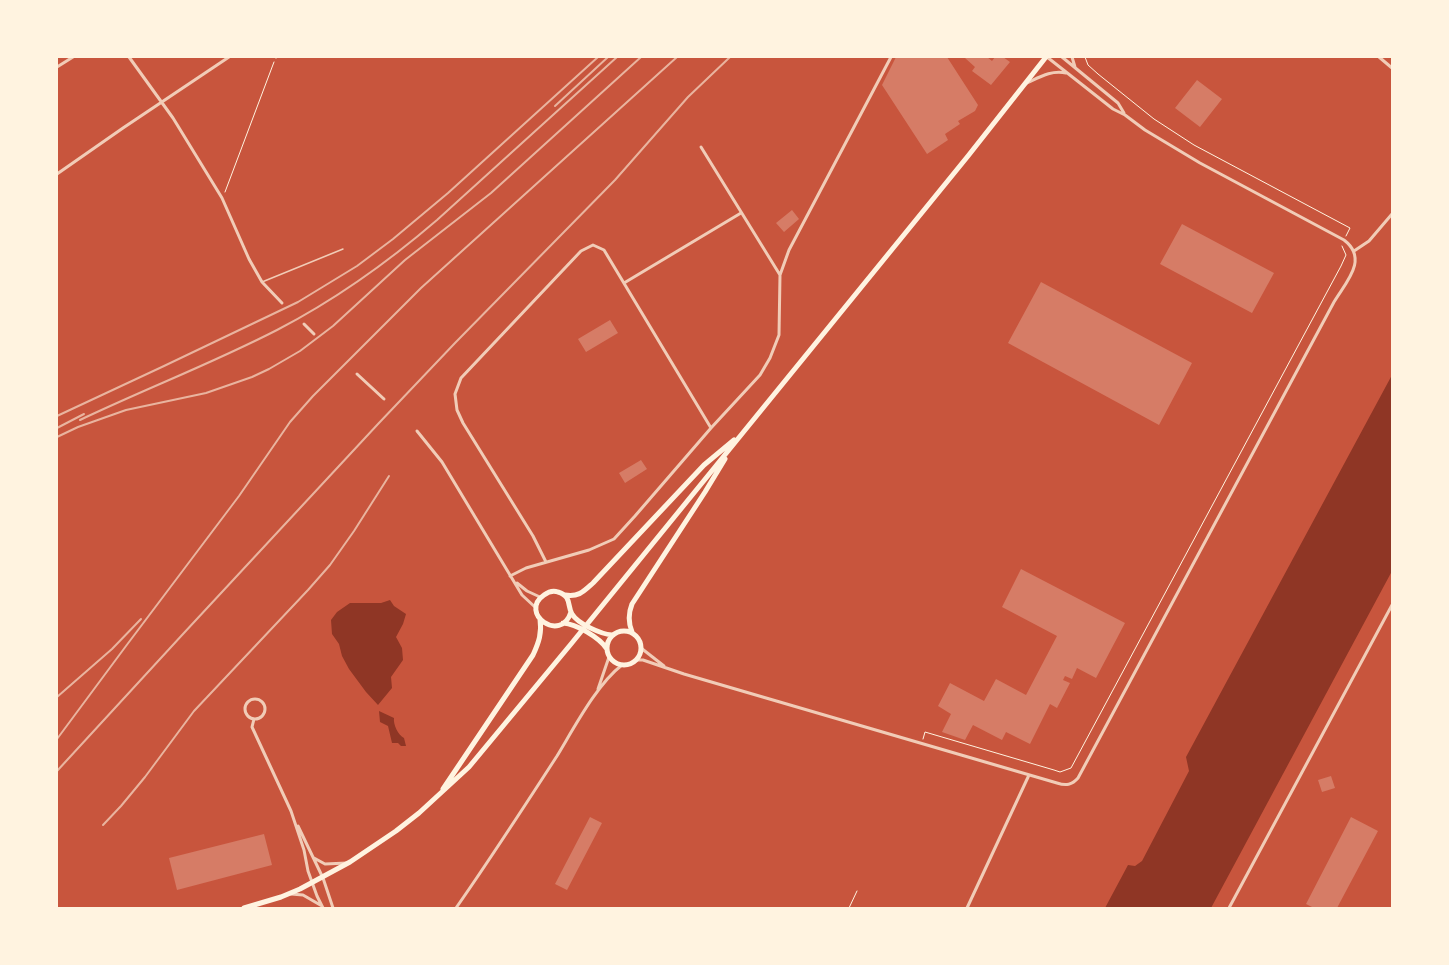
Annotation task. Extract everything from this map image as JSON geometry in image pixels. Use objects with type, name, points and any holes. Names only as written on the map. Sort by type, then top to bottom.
[{"type":"main road","points":[[244,908],[289,894],[312,884],[350,862],[396,831],[437,798],[469,766],[571,644],[1047,57]]},
{"type":"main road","points":[[571,612],[563,623],[557,626],[551,626],[545,624],[540,619],[536,608],[540,597],[546,593],[552,591],[574,596],[578,595],[593,583],[704,464],[743,433]]},
{"type":"main road","points":[[632,632],[621,630],[612,635],[608,641],[607,649],[609,657],[622,665],[628,665],[637,660],[642,648],[639,639],[632,632],[629,625],[628,614],[632,604],[705,492],[734,444]]},
{"type":"main road","points":[[565,595],[569,600],[571,612],[577,620],[607,635],[612,635]]},
{"type":"main road","points":[[437,798],[533,654],[540,641],[540,619]]},
{"type":"main road","points":[[563,623],[569,623],[598,639],[607,649]]},
{"type":"street","points":[[57,67],[72,57]]},
{"type":"street","points":[[129,57],[163,102],[222,198],[249,259],[262,282],[282,303]]},
{"type":"street","points":[[57,174],[229,57]]},
{"type":"street","points":[[510,576],[526,568],[589,550],[614,539],[711,428],[760,375],[770,358],[779,335],[780,275],[789,250],[891,57]]},
{"type":"street","points":[[637,660],[643,660],[1063,785],[1073,783],[1081,773],[1334,302],[1354,268],[1356,258],[1354,251],[1344,240],[1200,163],[1145,130],[1126,115],[1113,109],[1047,57]]},
{"type":"street","points":[[1062,57],[1118,103],[1126,115]]},
{"type":"street","points":[[1072,57],[1076,68]]},
{"type":"street","points":[[1379,57],[1392,68]]},
{"type":"street","points":[[1025,84],[1051,73],[1060,72],[1068,74]]},
{"type":"street","points":[[701,147],[780,275]]},
{"type":"street","points":[[624,283],[741,213]]},
{"type":"street","points":[[1354,251],[1369,241],[1392,214]]},
{"type":"street","points":[[546,562],[533,536],[463,423],[457,410],[455,394],[460,378],[581,251],[593,245],[604,250],[711,428]]},
{"type":"street","points":[[304,324],[314,334]]},
{"type":"street","points":[[357,374],[384,399]]},
{"type":"street","points":[[417,431],[442,462],[522,595],[536,608]]},
{"type":"street","points":[[510,576],[521,588],[540,597]]},
{"type":"street","points":[[1229,908],[1392,605]]},
{"type":"street","points":[[642,648],[665,667]]},
{"type":"street","points":[[597,693],[609,657]]},
{"type":"street","points":[[456,908],[597,693],[614,671],[622,665]]},
{"type":"street","points":[[255,699],[262,702],[266,709],[264,716],[254,720],[247,716],[245,709],[249,702],[255,699]]},
{"type":"street","points":[[254,720],[252,727],[323,878],[333,908]]},
{"type":"street","points":[[967,908],[1029,775]]},
{"type":"street","points":[[294,817],[312,884],[323,907]]},
{"type":"street","points":[[313,857],[325,864],[350,862]]},
{"type":"street","points":[[289,894],[303,895],[323,907]]},
{"type":"lane","points":[[262,282],[343,249]]},
{"type":"path","points":[[222,198],[276,57]]},
{"type":"path","points":[[922,743],[925,732],[1060,772],[1071,768],[1346,255],[1342,245],[1350,228],[1187,140],[1154,119],[1098,74],[1088,65],[1085,57]]},
{"type":"path","points":[[849,908],[857,891]]},
{"type":"shaded area","points":[[1392,375],[1392,571],[1211,908],[1105,908],[1128,865],[1135,866],[1142,861],[1189,771],[1186,757]]},
{"type":"shaded area","points":[[390,600],[394,606],[406,614],[403,624],[396,637],[402,648],[403,660],[391,677],[392,688],[378,705],[349,669],[342,656],[339,644],[332,634],[331,620],[337,612],[350,603],[381,603]]},
{"type":"shaded area","points":[[379,711],[394,718],[396,729],[404,738],[406,746],[401,746],[398,743],[392,743],[388,726],[380,722]]},
{"type":"building","points":[[896,57],[947,57],[978,105],[975,111],[958,121],[960,124],[945,134],[948,140],[927,154],[882,85]]},
{"type":"building","points":[[987,57],[992,61],[995,57],[1003,57],[1010,62],[991,85],[972,71],[975,67],[965,58]]},
{"type":"building","points":[[1197,80],[1222,99],[1200,127],[1175,108]]},
{"type":"building","points":[[792,210],[799,219],[784,232],[776,223]]},
{"type":"building","points":[[1182,224],[1274,273],[1252,313],[1160,264]]},
{"type":"building","points":[[1041,282],[1192,363],[1159,425],[1008,343]]},
{"type":"building","points":[[610,320],[618,333],[586,352],[578,339]]},
{"type":"building","points":[[641,460],[647,469],[625,483],[619,473]]},
{"type":"building","points":[[1021,569],[1125,623],[1096,678],[1077,668],[1072,679],[1065,676],[1063,680],[1070,683],[1057,708],[1050,704],[1030,744],[1006,732],[1002,740],[973,725],[965,740],[942,732],[951,714],[938,706],[950,683],[984,701],[996,679],[1026,695],[1057,636],[1002,607]]},
{"type":"building","points":[[1331,776],[1335,788],[1322,792],[1318,780]]},
{"type":"building","points":[[590,817],[602,823],[567,890],[555,884]]},
{"type":"building","points":[[1351,817],[1378,831],[1337,908],[1314,908],[1306,904]]},
{"type":"building","points":[[264,834],[272,865],[177,890],[169,858]]},
{"type":"railway","points":[[57,416],[298,302],[357,266],[393,239],[448,193],[598,57]]},
{"type":"railway","points":[[555,106],[608,57]]},
{"type":"railway","points":[[80,420],[228,354],[277,330],[360,280],[380,266],[437,220],[617,57]]},
{"type":"railway","points":[[57,437],[78,427],[126,410],[206,393],[252,377],[300,351],[333,326],[405,260],[491,193],[641,57]]},
{"type":"railway","points":[[57,739],[239,496],[290,422],[313,396],[421,288],[677,57]]},
{"type":"railway","points":[[57,771],[378,424],[455,343],[615,180],[688,97],[730,57]]},
{"type":"railway","points":[[57,428],[84,414]]},
{"type":"railway","points":[[103,825],[145,777],[194,711],[330,565],[354,531],[389,476]]},
{"type":"railway","points":[[57,697],[112,649],[141,619]]}]
